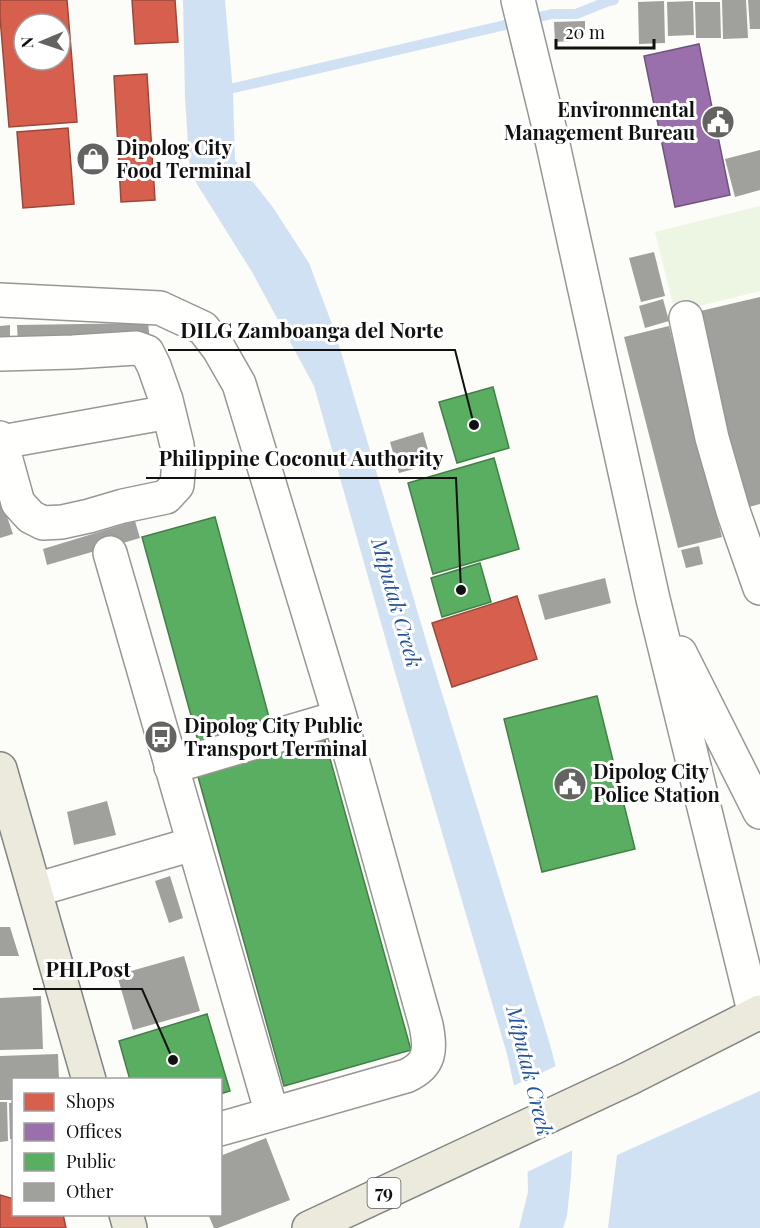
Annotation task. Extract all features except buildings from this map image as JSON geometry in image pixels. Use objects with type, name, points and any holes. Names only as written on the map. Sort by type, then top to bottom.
[{"type":"main road","points":[[0,769],[88,1078]]},
{"type":"main road","name":"79","points":[[309,1228],[630,1078],[757,1013]]},
{"type":"street","points":[[518,1],[550,131],[653,599],[757,1013]]},
{"type":"street","points":[[0,300],[160,308],[203,328],[219,349],[239,384],[272,491],[340,717],[426,1025],[429,1042],[426,1060],[418,1070],[406,1076],[222,1129]]},
{"type":"street","points":[[686,318],[712,438],[733,511],[754,550],[760,588]]},
{"type":"street","points":[[0,354],[136,348],[147,352],[169,412],[179,461],[177,485],[166,497],[62,522],[43,523],[31,517],[18,503],[0,440],[169,412]]},
{"type":"street","points":[[110,553],[272,1114]]},
{"type":"street","points":[[653,599],[760,812]]},
{"type":"street","points":[[171,767],[340,717]]},
{"type":"street","points":[[35,890],[193,844]]},
{"type":"green space","points":[[760,206],[760,291],[675,312],[655,232]]},
{"type":"water","name":"Miputak Creek","points":[[183,0],[225,0],[233,92],[235,160],[272,206],[309,263],[336,335],[433,664],[549,1041],[573,1132],[567,1216],[563,1228],[519,1228],[528,1192],[527,1144],[507,1054],[314,386],[252,272],[190,173],[185,98]]},
{"type":"water","points":[[760,1091],[760,1228],[608,1228],[617,1155]]},
{"type":"pier","points":[[558,1065],[576,1132],[575,1149],[525,1173],[524,1145],[511,1087]]},
{"type":"waterway","points":[[221,91],[552,14],[576,14],[614,0]]},
{"type":"place","name":"Environmental Management Bureau","points":[[718,122]]},
{"type":"place","name":"Dipolog City Food Terminal","points":[[93,159]]},
{"type":"place","name":"DILG Zamboanga del Norte","points":[[474,425]]},
{"type":"place","name":"Philippine Coconut Authority","points":[[461,590]]},
{"type":"place","name":"Dipolog City Public Transport Terminal","points":[[161,737]]},
{"type":"place","name":"Dipolog City Police Station","points":[[570,784]]},
{"type":"place","name":"PHLPost","points":[[173,1060]]}]
